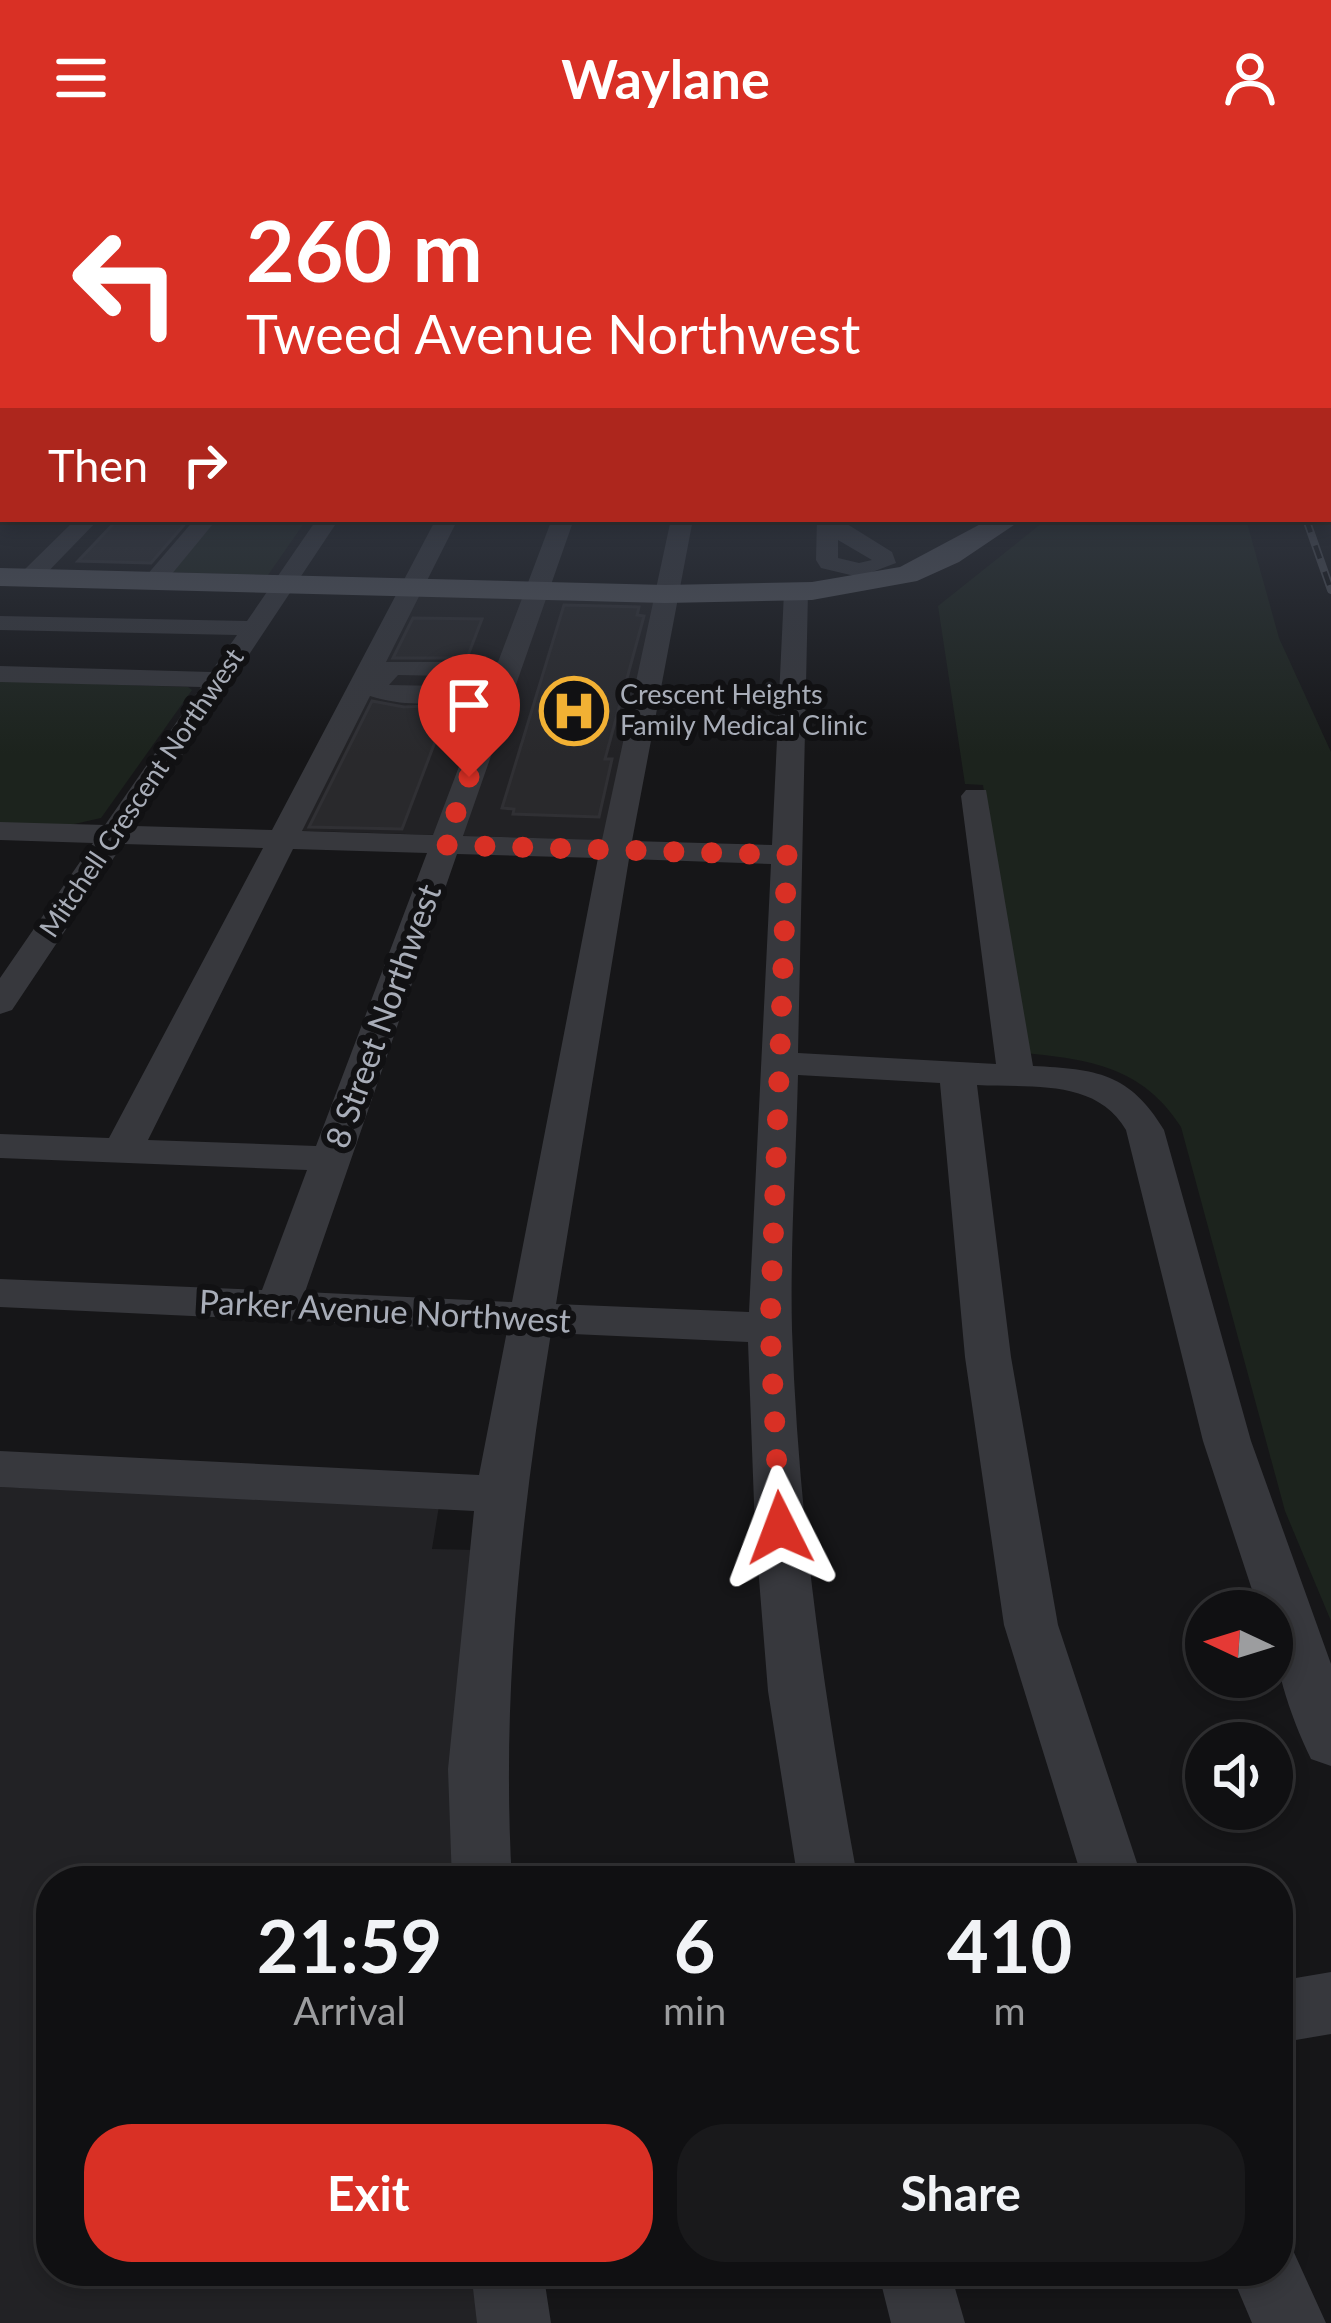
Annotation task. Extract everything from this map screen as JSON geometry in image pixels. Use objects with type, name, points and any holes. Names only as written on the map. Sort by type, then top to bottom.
[{"type":"main road","points":[[14,578],[795,596],[903,589],[953,571],[982,552]]},
{"type":"street","points":[[14,578],[46,552]]},
{"type":"street","points":[[154,581],[178,552]]},
{"type":"street","name":"Mitchell Crescent Northwest","points":[[0,1003],[306,552]]},
{"type":"street","points":[[123,1150],[430,552]]},
{"type":"street","name":"8 Street Northwest","points":[[278,1306],[551,552]]},
{"type":"street","points":[[481,1866],[478,1769],[500,1494],[614,850],[674,552]]},
{"type":"street","points":[[795,596],[770,1328],[780,1528],[795,1691],[825,1866]]},
{"type":"street","points":[[0,622],[254,628]]},
{"type":"street","points":[[458,681],[454,692],[441,695],[383,694],[374,688],[383,671],[397,667],[507,670]]},
{"type":"street","points":[[0,674],[219,680]]},
{"type":"street","points":[[976,796],[1016,1073]]},
{"type":"street","points":[[0,831],[787,855]]},
{"type":"street","points":[[779,1063],[1085,1080],[1111,1090],[1132,1108],[1145,1130],[1227,1441],[1331,1742]]},
{"type":"street","points":[[957,1070],[988,1357],[1031,1624],[1108,1866]]},
{"type":"street","points":[[0,1146],[332,1159]]},
{"type":"street","name":"Parker Avenue Northwest","points":[[0,1293],[770,1328]]},
{"type":"street","points":[[0,1469],[500,1494]]},
{"type":"street","points":[[1293,2009],[1331,2003]]},
{"type":"street","points":[[509,2286],[514,2323]]},
{"type":"street","points":[[918,2286],[928,2323]]},
{"type":"street","points":[[1273,2286],[1289,2323]]},
{"type":"shaded area","points":[[183,552],[284,552],[268,575],[166,572]]},
{"type":"shaded area","points":[[1005,552],[1255,552],[1279,638],[1331,752],[1331,1621],[1285,1511],[1181,1127],[1150,1091],[1113,1070],[1024,1053],[983,785],[965,784],[938,606]]},
{"type":"shaded area","points":[[399,595],[673,601],[625,841],[277,830]]},
{"type":"shaded area","points":[[0,681],[192,690],[101,818],[70,825],[0,823]]},
{"type":"shaded area","points":[[0,1487],[439,1506],[432,1549],[475,1550],[466,1866],[36,1866],[36,2286],[489,2286],[494,2323],[0,2323]]},
{"type":"building","points":[[86,552],[160,552],[151,563],[78,561]]},
{"type":"building","points":[[564,605],[639,607],[637,615],[644,616],[605,759],[612,759],[599,817],[513,814],[514,809],[502,808]]},
{"type":"building","points":[[413,618],[482,619],[467,658],[393,658]]},
{"type":"building","points":[[372,701],[404,707],[449,705],[402,829],[309,827]]},
{"type":"railway","points":[[1318,552],[1331,590]]},
{"type":"place","name":"Crescent Heights Family Medical Clinic","points":[[574,711]]},
{"type":"route","points":[[469,777],[444,845],[787,855],[770,1328],[780,1528]]}]
